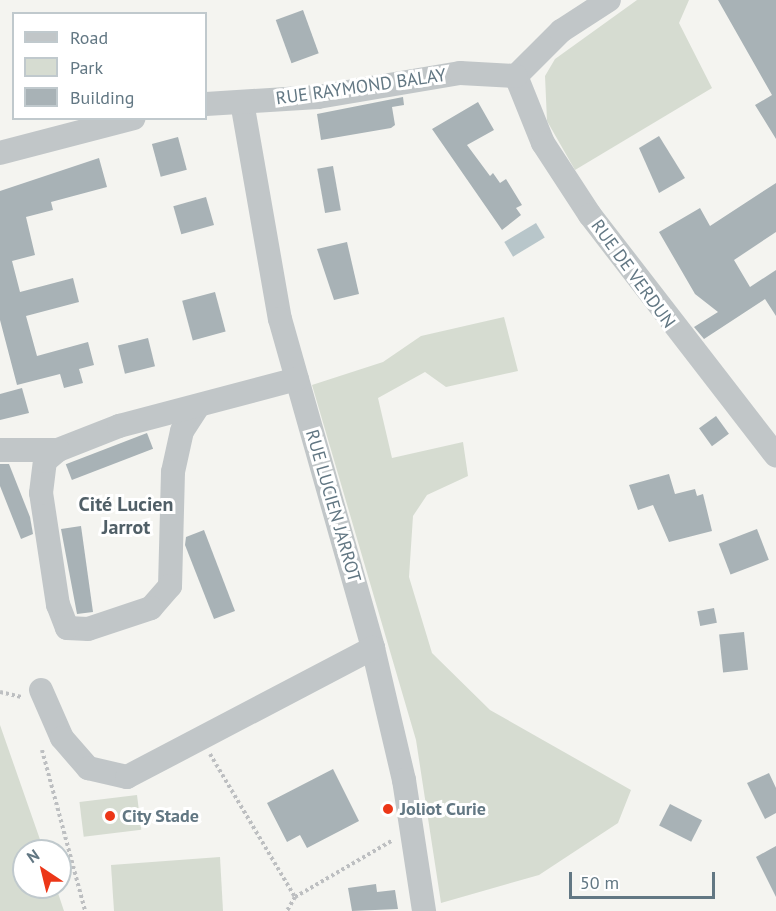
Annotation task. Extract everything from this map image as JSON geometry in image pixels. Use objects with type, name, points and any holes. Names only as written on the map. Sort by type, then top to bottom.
[{"type":"street","points":[[516,76],[561,31],[609,0]]},
{"type":"street","name":"RUE RAYMOND BALAY","points":[[207,104],[318,97],[460,73],[516,76]]},
{"type":"street","name":"RUE DE VERDUN","points":[[516,76],[543,143],[590,215],[776,456]]},
{"type":"street","name":"RUE LUCIEN JARROT","points":[[242,102],[280,319],[373,648],[412,830],[424,911]]},
{"type":"street","points":[[0,153],[126,120]]},
{"type":"street","points":[[0,450],[58,450],[119,426],[197,408],[297,379]]},
{"type":"street","points":[[58,450],[40,473],[41,493],[58,605],[74,632],[151,608],[170,586],[173,472],[182,431],[197,408]]},
{"type":"street","points":[[27,696],[74,754],[106,776],[145,771],[373,648]]},
{"type":"path","points":[[0,692],[27,696]]},
{"type":"path","points":[[202,741],[295,897]]},
{"type":"path","points":[[40,745],[85,911]]},
{"type":"path","points":[[287,911],[295,897],[412,830]]},
{"type":"green space","points":[[637,0],[689,0],[679,23],[712,88],[575,170],[547,121],[545,76],[555,59]]},
{"type":"green space","points":[[504,317],[518,371],[446,387],[425,372],[378,398],[392,458],[463,442],[468,476],[427,495],[413,516],[409,577],[432,653],[490,710],[631,790],[618,823],[539,875],[441,903],[416,740],[312,385],[383,362],[421,336]]},
{"type":"green space","points":[[0,725],[40,839],[12,839],[12,899],[60,899],[64,911],[0,911]]},
{"type":"green space","name":"City Stade","points":[[137,795],[141,830],[84,837],[79,802]]},
{"type":"green space","points":[[220,857],[223,911],[114,911],[111,865]]},
{"type":"shaded area","points":[[536,223],[545,238],[513,257],[504,242]]},
{"type":"building","points":[[718,0],[776,0],[776,139],[755,105],[772,95]]},
{"type":"building","points":[[303,10],[319,53],[291,63],[276,20]]},
{"type":"building","points":[[403,97],[404,105],[392,107],[395,125],[391,128],[321,140],[317,114]]},
{"type":"building","points":[[478,102],[494,130],[467,145],[490,176],[493,173],[500,183],[506,179],[522,205],[516,208],[521,215],[502,230],[432,129]]},
{"type":"building","points":[[659,136],[685,178],[659,193],[639,148]]},
{"type":"building","points":[[178,137],[187,170],[161,177],[152,144]]},
{"type":"building","points":[[99,158],[107,187],[51,202],[53,210],[26,217],[35,255],[12,261],[20,292],[73,278],[79,302],[26,316],[37,356],[88,342],[94,365],[79,369],[83,383],[64,388],[60,374],[17,385],[0,320],[0,191]]},
{"type":"building","points":[[333,166],[341,210],[325,213],[317,169]]},
{"type":"building","points":[[776,183],[776,232],[734,260],[750,287],[776,270],[776,316],[765,299],[704,339],[694,327],[718,312],[695,294],[659,232],[700,208],[710,226]]},
{"type":"building","points":[[206,197],[214,225],[181,234],[173,206]]},
{"type":"building","points":[[347,242],[359,294],[334,300],[317,249]]},
{"type":"building","points":[[215,292],[226,332],[193,340],[182,301]]},
{"type":"building","points":[[148,338],[155,366],[125,374],[118,345]]},
{"type":"building","points":[[22,388],[29,413],[0,420],[0,394]]},
{"type":"building","points":[[716,416],[729,434],[712,446],[699,428]]},
{"type":"building","points":[[147,433],[153,449],[72,480],[66,464]]},
{"type":"building","points":[[0,464],[9,464],[30,517],[33,534],[21,539],[0,486]]},
{"type":"building","points":[[669,474],[675,494],[695,489],[697,496],[703,494],[712,531],[669,542],[653,505],[638,510],[629,485]]},
{"type":"building","points":[[81,526],[93,612],[77,614],[61,529]]},
{"type":"building","points":[[757,529],[769,560],[731,575],[719,544]]},
{"type":"building","points":[[204,530],[235,611],[214,619],[185,545],[186,537]]},
{"type":"building","points":[[714,608],[717,623],[700,626],[697,611]]},
{"type":"building","points":[[744,632],[748,670],[723,672],[719,635]]},
{"type":"building","points":[[333,769],[359,821],[307,848],[300,835],[287,842],[267,803]]},
{"type":"building","points":[[769,773],[776,788],[776,813],[765,819],[747,783]]},
{"type":"building","points":[[670,804],[702,820],[691,842],[659,825]]},
{"type":"building","points":[[776,846],[776,897],[756,857]]},
{"type":"building","points":[[376,884],[377,892],[395,890],[398,909],[352,911],[348,888]]},
{"type":"place","name":"Joliot Curie","points":[[388,809]]},
{"type":"place","name":"City Stade","points":[[110,816]]},
{"type":"district","name":"Cité Lucien Jarrot","points":[[126,516]]}]
